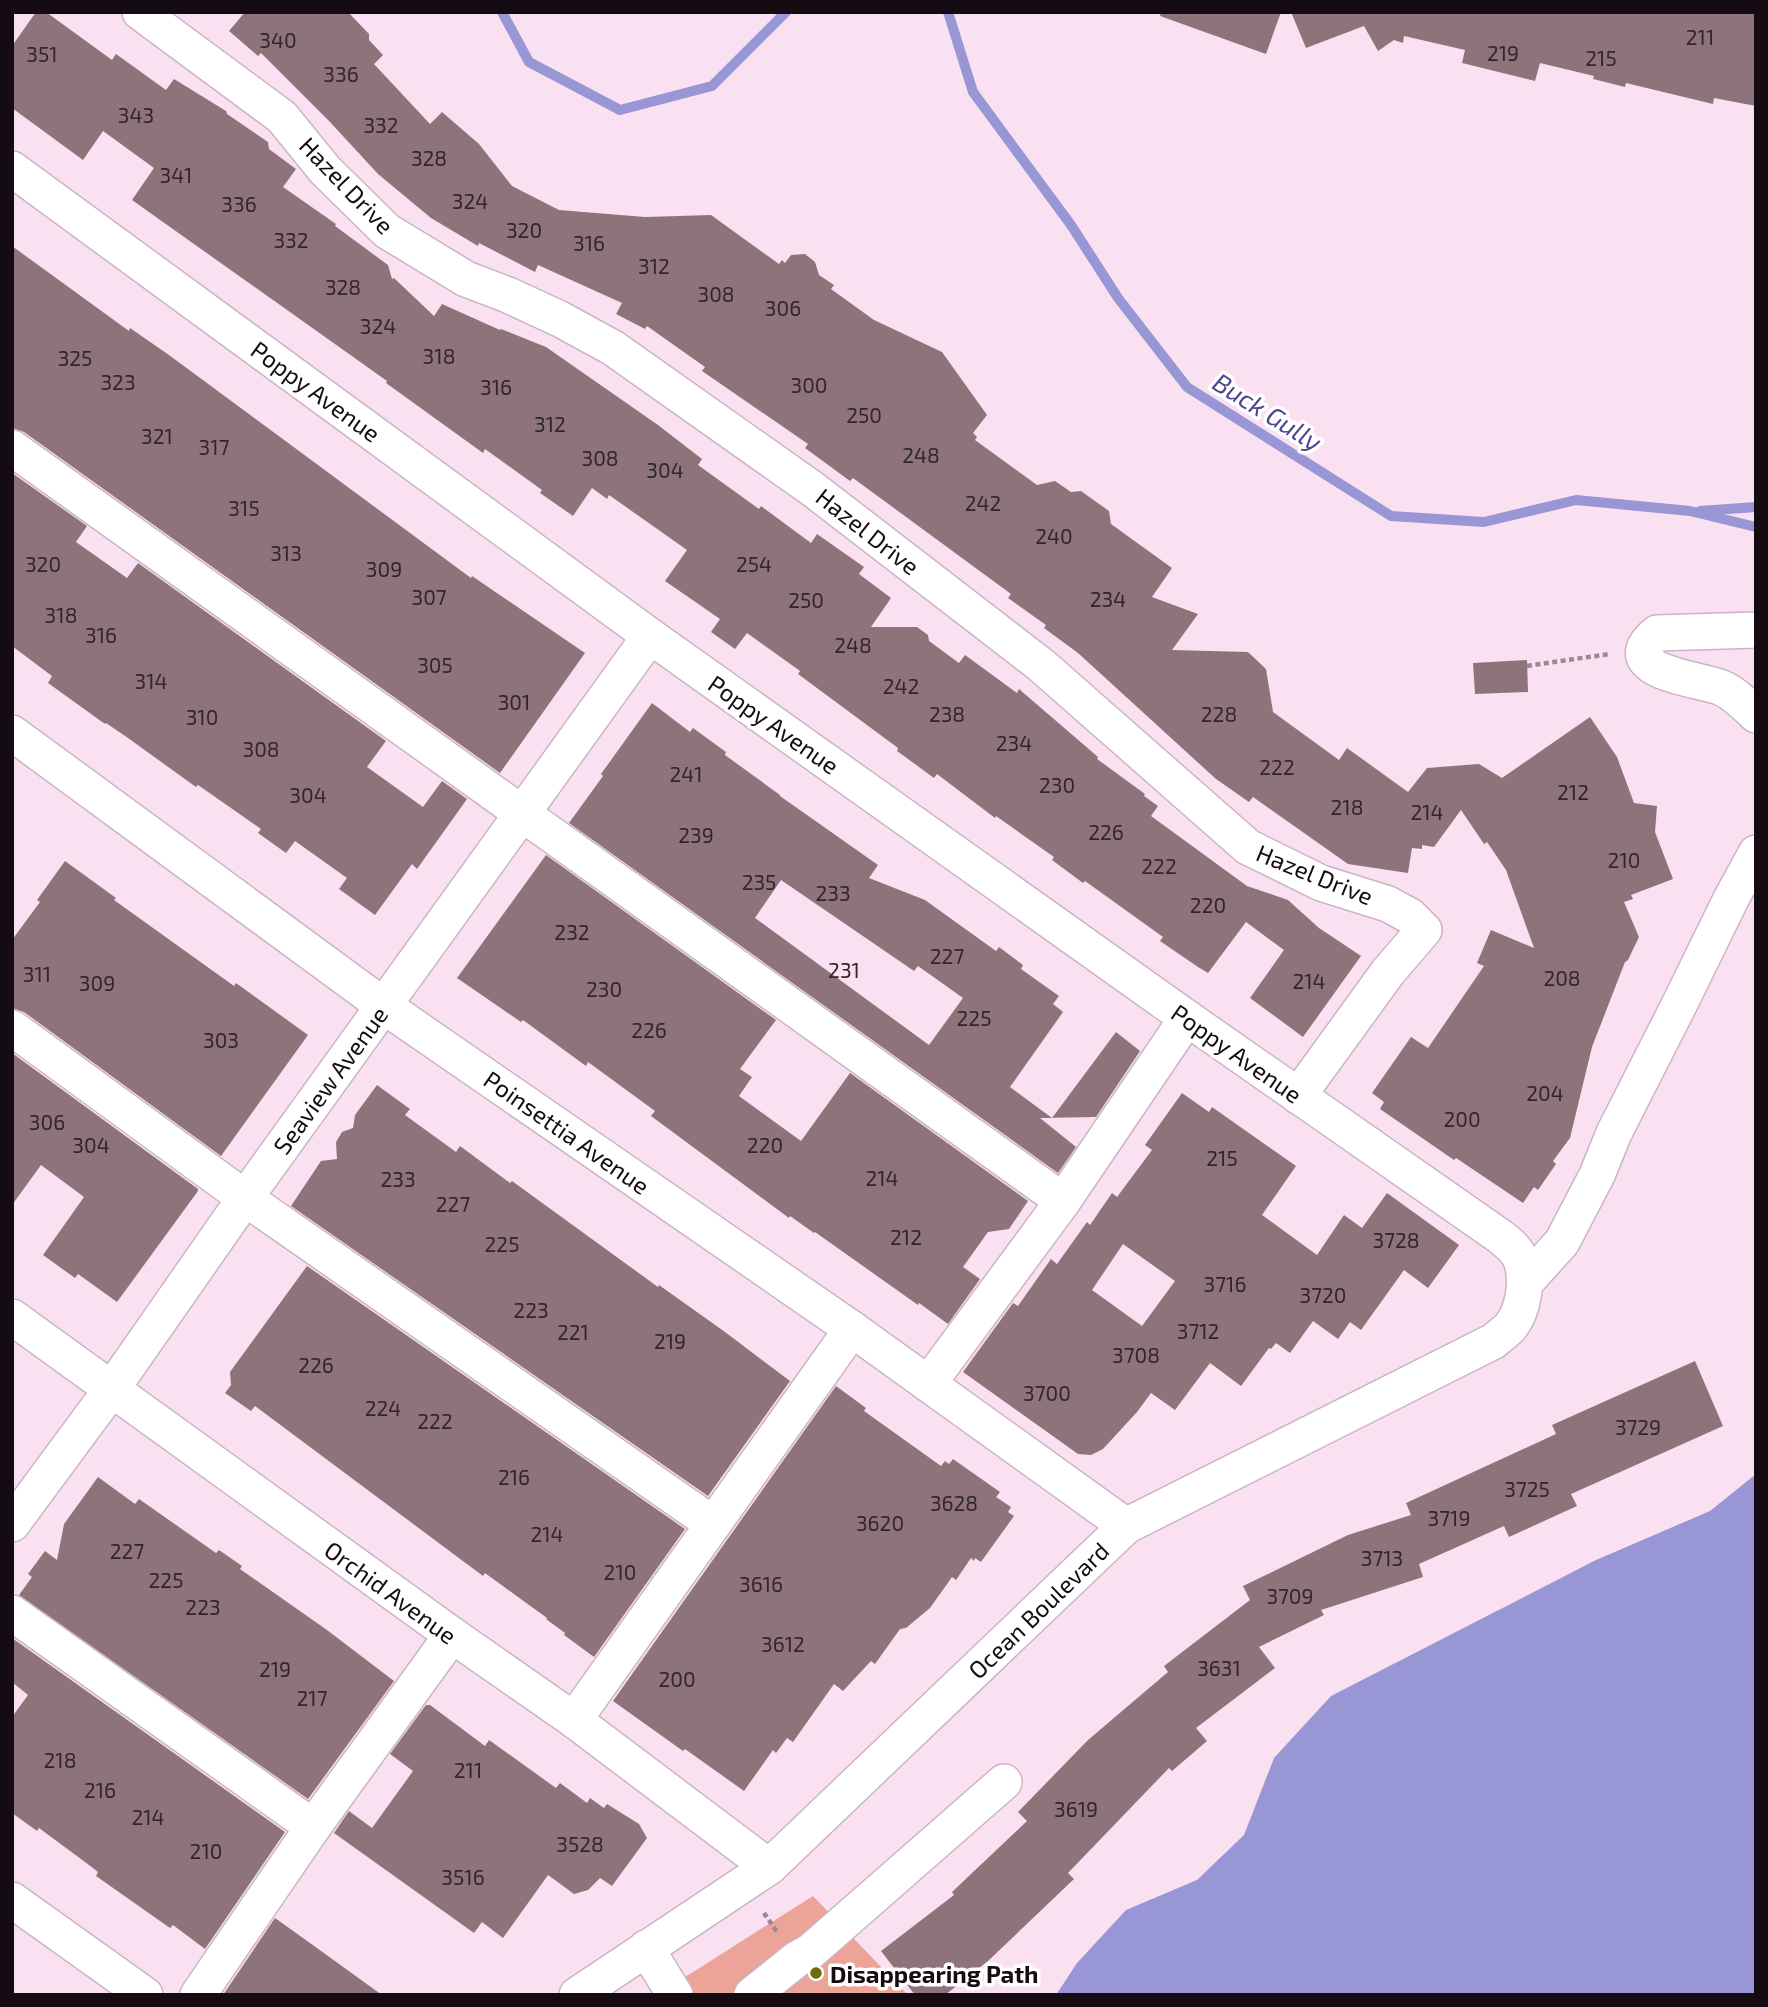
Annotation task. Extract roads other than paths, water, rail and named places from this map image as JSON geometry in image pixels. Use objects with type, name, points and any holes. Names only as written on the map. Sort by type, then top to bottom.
[{"type":"street","name":"Hazel Drive","points":[[140,12],[282,117],[325,170],[387,231],[466,279],[560,319],[613,348],[814,490],[1041,665],[1248,848],[1321,883],[1388,904],[1410,916],[1424,930],[1388,972],[1298,1096]]},
{"type":"street","name":"Poppy Avenue","points":[[12,169],[650,636],[1511,1246],[1521,1259],[1525,1283]]},
{"type":"street","points":[[12,448],[1063,1200]]},
{"type":"street","points":[[1756,631],[1657,633],[1649,639],[1644,649],[1648,664],[1661,672],[1722,688],[1742,701],[1756,715]]},
{"type":"street","name":"Seaview Avenue","points":[[12,1524],[111,1390],[245,1198],[650,636]]},
{"type":"street","name":"Poinsettia Avenue","points":[[12,733],[384,1006],[852,1329],[1126,1526]]},
{"type":"street","points":[[1525,1283],[1562,1242],[1597,1175],[1614,1133],[1756,853]]},
{"type":"street","points":[[928,1384],[1063,1200],[1187,1018]]},
{"type":"street","points":[[12,1028],[245,1198],[713,1524]]},
{"type":"street","name":"Ocean Boulevard","points":[[577,1995],[769,1867],[1126,1526],[1494,1341],[1511,1326],[1522,1305],[1525,1283]]},
{"type":"street","name":"Orchid Avenue","points":[[12,1317],[574,1720],[769,1867]]},
{"type":"street","points":[[574,1720],[852,1329]]},
{"type":"street","points":[[12,1613],[313,1827]]},
{"type":"street","points":[[198,1995],[313,1827],[452,1635]]},
{"type":"street","points":[[752,1995],[811,1951],[1004,1782]]},
{"type":"street","points":[[12,1900],[145,1995]]},
{"type":"street","points":[[646,1948],[675,1995]]},
{"type":"water","points":[[1756,1474],[1756,1995],[1056,1995],[1077,1963],[1126,1910],[1197,1880],[1244,1835],[1274,1758],[1331,1696],[1596,1560],[1710,1511]]},
{"type":"waterway","name":"Buck Gully","points":[[502,12],[529,62],[620,110],[712,86],[786,12]]},
{"type":"waterway","name":"Buck Gully","points":[[948,12],[973,92],[1071,225],[1118,298],[1187,387],[1391,516],[1484,522],[1576,500],[1690,511],[1756,527]]},
{"type":"waterway","points":[[1700,511],[1756,507]]},
{"type":"place","name":"Disappearing Path","points":[[816,1973]]}]
